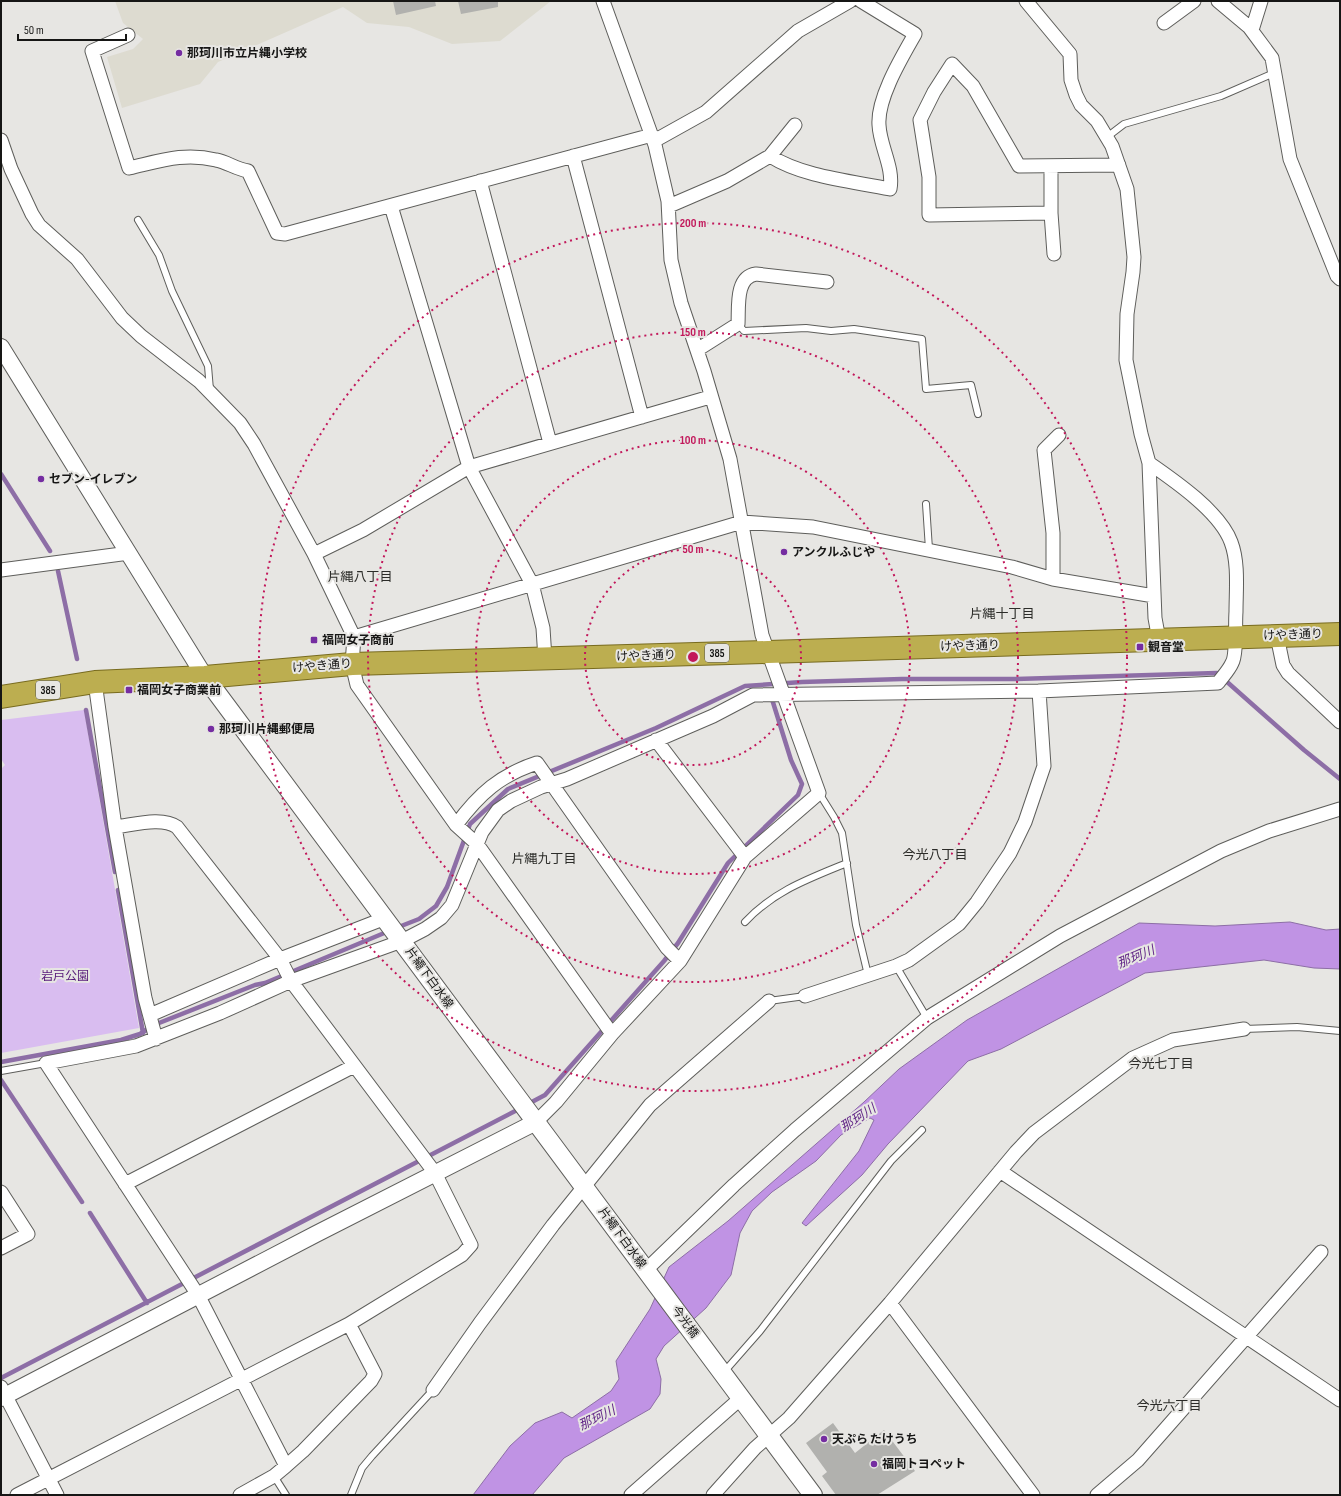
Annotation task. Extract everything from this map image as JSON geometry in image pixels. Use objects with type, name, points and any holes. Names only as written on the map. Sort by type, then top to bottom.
[{"type":"highway","name":"けやき通り","points":[[1,697],[95,682],[205,677],[352,664],[1340,634]]},
{"type":"main road","name":"片繩下白水線","points":[[205,677],[383,919],[402,941],[649,1275]]},
{"type":"main road","name":"今光橋","points":[[649,1275],[720,1369]]},
{"type":"main road","points":[[720,1369],[813,1495]]},
{"type":"street","points":[[57,1495],[3,1393],[536,1122],[556,1102],[612,1034],[680,960],[745,857],[819,793],[762,635],[730,459],[681,303],[671,260],[669,206],[653,138],[603,1]]},
{"type":"street","points":[[128,35],[92,51],[129,168],[175,157],[193,156],[221,161],[237,169],[248,171],[277,233],[285,234],[572,156],[653,138],[706,112],[798,31],[850,1]]},
{"type":"street","points":[[770,156],[782,164],[805,172],[890,189],[891,173],[879,125],[880,113],[890,83],[915,34],[861,1]]},
{"type":"street","points":[[1026,1],[1070,54],[1071,80],[1076,95],[1081,105],[1097,121],[1107,137],[1119,165],[1126,189],[1134,257],[1134,272],[1127,314],[1126,360],[1141,434],[1149,463],[1155,618],[1159,640]]},
{"type":"street","points":[[1164,23],[1194,1]]},
{"type":"street","points":[[1218,1],[1252,30],[1272,58],[1290,159],[1337,276],[1340,279]]},
{"type":"street","points":[[1252,30],[1262,1]]},
{"type":"street","points":[[1051,213],[929,215],[929,177],[920,120],[934,92],[952,64],[973,86],[1019,166],[1051,167],[1119,165]]},
{"type":"street","points":[[669,206],[727,181],[770,156],[795,125]]},
{"type":"street","points":[[1,140],[6,172],[39,225],[76,259],[122,318],[141,336],[211,392],[240,423],[314,554],[354,637],[352,664],[357,685],[456,825],[477,844],[612,1034]]},
{"type":"street","points":[[572,156],[642,417]]},
{"type":"street","points":[[1051,167],[1051,213],[1054,254]]},
{"type":"street","points":[[480,181],[550,443]]},
{"type":"street","points":[[391,206],[469,467],[532,584],[543,628],[544,659]]},
{"type":"street","points":[[697,350],[738,324],[740,288],[743,282],[750,275],[756,274],[827,282]]},
{"type":"street","points":[[1,347],[205,677]]},
{"type":"street","points":[[314,554],[363,530],[469,467],[710,397]]},
{"type":"street","points":[[1053,579],[1053,533],[1044,450],[1059,435]]},
{"type":"street","points":[[286,1466],[198,1295],[46,1063],[111,1052],[156,1039],[220,1013],[291,981],[402,941],[430,926],[441,918],[452,905],[482,832],[498,810],[512,801],[550,784],[713,716],[753,695],[783,696],[938,691],[1039,691],[1218,682],[1233,662],[1235,637],[1234,552],[1227,533],[1216,519],[1189,492],[1149,463]]},
{"type":"street","points":[[354,637],[742,522],[813,527],[929,549],[948,555],[1012,567],[1053,579],[1154,596]]},
{"type":"street","points":[[1,570],[129,553]]},
{"type":"street","points":[[1277,636],[1283,665],[1288,673],[1340,722]]},
{"type":"street","points":[[95,682],[115,827],[145,998],[156,1039]]},
{"type":"street","points":[[805,996],[896,966],[928,947],[959,924],[990,885],[1013,847],[1025,822],[1044,766],[1039,691]]},
{"type":"street","points":[[656,740],[745,857]]},
{"type":"street","points":[[456,825],[472,803],[486,790],[522,768],[537,763],[550,784],[667,948],[680,960]]},
{"type":"street","points":[[649,1275],[734,1185],[795,1130],[927,1018],[1060,936],[1221,851],[1269,831],[1339,809]]},
{"type":"street","points":[[17,1495],[349,1324],[469,1249],[471,1245],[435,1173],[291,981],[280,960],[177,827],[170,822],[164,822],[115,827]]},
{"type":"street","points":[[150,1015],[280,960],[383,919]]},
{"type":"street","points":[[433,1390],[480,1322],[584,1187],[650,1105],[770,1001]]},
{"type":"street","points":[[713,1495],[755,1448],[789,1418],[890,1303],[1000,1171],[1034,1134],[1133,1058],[1173,1040],[1244,1029]]},
{"type":"street","points":[[125,1184],[354,1066]]},
{"type":"street","points":[[1000,1171],[1340,1400]]},
{"type":"street","points":[[1,1192],[28,1234],[1,1248]]},
{"type":"street","points":[[1097,1495],[1138,1460],[1322,1252]]},
{"type":"street","points":[[890,1303],[1033,1495]]},
{"type":"street","points":[[240,1495],[274,1476],[303,1452],[371,1380],[374,1374],[349,1324]]},
{"type":"street","points":[[631,1495],[741,1398]]},
{"type":"lane","points":[[1107,137],[1124,124],[1221,96],[1274,73]]},
{"type":"lane","points":[[138,220],[159,255],[172,291],[208,366],[211,392]]},
{"type":"lane","points":[[738,324],[744,330],[806,328],[831,331],[854,329],[922,339],[926,389],[971,385],[978,414]]},
{"type":"lane","points":[[926,504],[929,549]]},
{"type":"lane","points":[[819,793],[842,833],[854,918],[868,975]]},
{"type":"lane","points":[[745,922],[779,893],[846,863]]},
{"type":"lane","points":[[896,966],[927,1018]]},
{"type":"lane","points":[[770,1001],[805,996]]},
{"type":"lane","points":[[1244,1029],[1297,1027],[1340,1030]]},
{"type":"lane","points":[[1,1071],[46,1063]]},
{"type":"lane","points":[[720,1369],[760,1331],[891,1161],[922,1130]]},
{"type":"lane","points":[[351,1495],[362,1468],[433,1390]]},
{"type":"lane","points":[[274,1476],[286,1495]]},
{"type":"shaded area","name":"那珂川市立片縄小学校","points":[[115,1],[551,1],[500,41],[452,44],[409,27],[367,23],[343,7],[218,62],[200,84],[122,108],[107,57],[133,49],[143,39],[123,23]]},
{"type":"green space","name":"岩戸公園","points":[[84,710],[139,1028],[1,1053],[1,769],[5,765],[1,759],[1,720]]},
{"type":"water","name":"那珂川","points":[[1290,922],[1326,930],[1340,929],[1340,969],[1314,968],[1264,960],[1145,973],[1001,1049],[968,1061],[888,1144],[862,1175],[806,1226],[802,1223],[859,1151],[874,1120],[870,1118],[841,1135],[816,1161],[772,1192],[752,1211],[740,1233],[731,1275],[706,1308],[664,1346],[656,1359],[661,1379],[660,1394],[650,1409],[564,1458],[532,1495],[473,1495],[510,1446],[535,1423],[562,1412],[572,1418],[611,1391],[619,1379],[616,1361],[650,1309],[669,1267],[728,1221],[864,1102],[899,1069],[967,1020],[1139,923],[1215,926]]},
{"type":"building","points":[[393,1],[435,1],[436,6],[396,15]]},
{"type":"building","points":[[458,1],[498,1],[498,7],[461,14]]},
{"type":"building","name":"福岡トヨペット","points":[[833,1423],[855,1453],[884,1430],[915,1471],[877,1495],[836,1495],[822,1476],[827,1472],[806,1443]]},
{"type":"waterway","points":[[1,474],[50,551]]},
{"type":"waterway","points":[[58,571],[77,659]]},
{"type":"waterway","points":[[396,928],[419,919],[436,906],[447,887],[470,824],[508,789],[656,728],[745,686],[802,682],[902,679],[1015,679],[1217,673],[1304,750],[1340,779]]},
{"type":"waterway","points":[[528,1104],[545,1095],[664,961],[678,943],[728,863],[798,795],[802,784],[791,760],[771,696]]},
{"type":"waterway","points":[[86,710],[115,872]]},
{"type":"waterway","points":[[118,890],[143,1033]]},
{"type":"waterway","points":[[1,1062],[121,1040],[140,1034],[154,1025],[255,985],[265,983],[389,931]]},
{"type":"waterway","points":[[1,1080],[82,1202]]},
{"type":"waterway","points":[[1,1378],[521,1108]]},
{"type":"waterway","points":[[90,1213],[147,1303]]},
{"type":"place","name":"那珂川市立片縄小学校","points":[[179,53]]},
{"type":"place","name":"セブン-イレブン","points":[[41,479]]},
{"type":"place","name":"アンクルふじや","points":[[784,552]]},
{"type":"place","name":"福岡女子商前","points":[[314,640]]},
{"type":"place","name":"観音堂","points":[[1140,647]]},
{"type":"place","name":"福岡女子商業前","points":[[129,690]]},
{"type":"place","name":"那珂川片縄郵便局","points":[[211,729]]},
{"type":"place","name":"天ぷら たけうち","points":[[824,1439]]},
{"type":"place","name":"福岡トヨペット","points":[[874,1464]]},
{"type":"district","name":"片縄八丁目","points":[[360,577]]},
{"type":"district","name":"片縄十丁目","points":[[1002,614]]},
{"type":"district","name":"今光八丁目","points":[[935,855]]},
{"type":"district","name":"片縄九丁目","points":[[544,859]]},
{"type":"district","name":"今光七丁目","points":[[1161,1064]]},
{"type":"district","name":"今光六丁目","points":[[1169,1406]]}]
